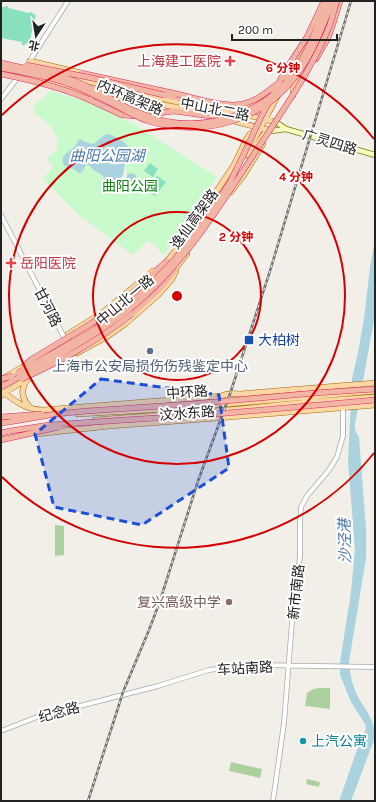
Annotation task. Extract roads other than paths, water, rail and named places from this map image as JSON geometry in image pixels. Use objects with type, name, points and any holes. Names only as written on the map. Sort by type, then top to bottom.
[{"type":"highway","name":"逸仙高架路","points":[[1,380],[18,373],[95,329],[119,312],[140,294],[174,260],[203,223],[230,182],[264,111],[285,71],[307,36],[324,1]]},
{"type":"highway","name":"内环高架路","points":[[1,62],[69,79],[98,91],[129,108],[154,118],[172,122],[198,124],[218,121],[240,114],[265,100],[290,77],[307,48],[328,1]]},
{"type":"highway","name":"内环高架路","points":[[1,68],[66,83],[92,94],[128,113],[159,124],[184,128],[198,128],[226,123],[244,117],[255,111],[285,89],[299,72],[310,54],[333,1]]},
{"type":"highway","name":"逸仙高架路","points":[[1,391],[114,321],[144,296],[191,246],[236,182],[301,82],[330,26],[338,1]]},
{"type":"highway","points":[[293,98],[328,38],[334,22],[338,1]]},
{"type":"highway","points":[[81,73],[234,105],[252,101],[270,90],[284,77],[307,48]]},
{"type":"highway","points":[[1,62],[54,70],[187,100],[207,107]]},
{"type":"highway","points":[[1,72],[78,94],[122,115],[135,116],[174,110],[218,117]]},
{"type":"highway","points":[[18,373],[32,359],[92,323],[119,304],[167,261]]},
{"type":"highway","points":[[1,391],[48,367],[105,334],[132,314],[158,291],[176,269]]},
{"type":"highway","name":"中环路","points":[[1,423],[56,414],[87,411],[192,404],[315,393],[375,390]]},
{"type":"highway","name":"中环路","points":[[1,434],[49,425],[228,413],[375,400]]},
{"type":"highway","points":[[1,417],[87,411]]},
{"type":"highway","points":[[1,439],[77,424]]},
{"type":"main road","name":"中山北一路","points":[[74,353],[113,325],[140,303],[176,269],[244,175],[267,130],[265,119],[307,48],[324,1]]},
{"type":"main road","points":[[235,112],[257,102],[274,91],[297,57],[307,48]]},
{"type":"main road","points":[[30,61],[81,73]]},
{"type":"main road","name":"中山北二路","points":[[1,62],[60,74],[135,93],[235,112],[276,122]]},
{"type":"main road","name":"中山北二路","points":[[1,72],[62,85],[91,96],[126,98],[153,102],[193,110],[267,130]]},
{"type":"main road","points":[[60,74],[67,75],[77,72],[81,73]]},
{"type":"main road","name":"中山北一路","points":[[234,189],[258,142],[267,130],[276,122],[293,98]]},
{"type":"main road","name":"广灵四路","points":[[276,122],[286,129],[375,155]]},
{"type":"main road","name":"广灵四路","points":[[267,130],[286,129]]},
{"type":"main road","name":"中山北一路","points":[[65,340],[102,313],[143,278],[167,261],[208,209],[212,198],[234,165],[250,134],[267,130]]},
{"type":"main road","points":[[1,380],[58,347],[65,340]]},
{"type":"main road","points":[[1,391],[31,377],[63,357],[74,353]]},
{"type":"main road","points":[[31,377],[24,385],[23,391],[27,403],[33,409]]},
{"type":"main road","name":"汶水东路","points":[[33,409],[43,410],[136,403],[221,396],[236,393],[240,394],[375,383]]},
{"type":"main road","points":[[318,388],[307,400],[320,410]]},
{"type":"main road","name":"汶水东路","points":[[361,395],[375,390]]},
{"type":"main road","name":"汶水东路","points":[[1,391],[24,406],[46,415],[58,416],[307,400],[361,395],[375,397]]},
{"type":"main road","name":"汶水东路","points":[[1,434],[21,428],[84,420],[234,410],[307,400]]},
{"type":"main road","points":[[136,403],[150,410]]},
{"type":"main road","name":"汶水东路","points":[[1,439],[109,426],[375,405]]},
{"type":"street","points":[[1,99],[30,61],[68,1]]},
{"type":"street","name":"甘河路","points":[[1,215],[65,340],[74,353]]},
{"type":"street","name":"新市南路","points":[[273,801],[284,723],[294,597],[300,557],[301,507],[307,496],[329,470],[340,450],[346,408],[343,397],[343,386]]},
{"type":"street","name":"车站南路","points":[[119,696],[158,686],[209,670],[234,667],[375,667]]},
{"type":"street","name":"纪念路","points":[[1,731],[37,717],[119,696]]},
{"type":"water","name":"曲阳公园湖","points":[[108,134],[123,142],[130,148],[134,155],[126,158],[123,176],[119,181],[121,182],[126,178],[127,174],[132,173],[136,175],[136,178],[127,185],[118,189],[110,188],[105,178],[89,165],[86,165],[82,172],[79,173],[74,169],[65,166],[62,159],[80,139],[94,144]]},
{"type":"water","points":[[375,239],[375,315],[355,424],[355,430],[359,437],[366,529],[366,558],[349,662],[355,691],[372,721],[374,740],[351,801],[339,801],[366,729],[365,724],[351,702],[340,675],[340,662],[351,592],[355,549],[348,462],[352,379],[364,319]]},
{"type":"railway","points":[[88,801],[123,692],[160,601],[198,481],[230,394],[270,271],[351,1]]},
{"type":"place","name":"上海建工医院","points":[[230,61]]},
{"type":"place","name":"岳阳医院","points":[[11,263]]},
{"type":"place","name":"大柏树","points":[[249,340]]},
{"type":"place","name":"上海市公安局损伤伤残鉴定中心","points":[[150,351]]},
{"type":"place","name":"复兴高级中学","points":[[229,602]]},
{"type":"place","name":"上汽公寓","points":[[303,741]]},
{"type":"park label","name":"曲阳公园","points":[[130,186]]},
{"type":"water label","name":"沙泾港","points":[[345,541]]}]
